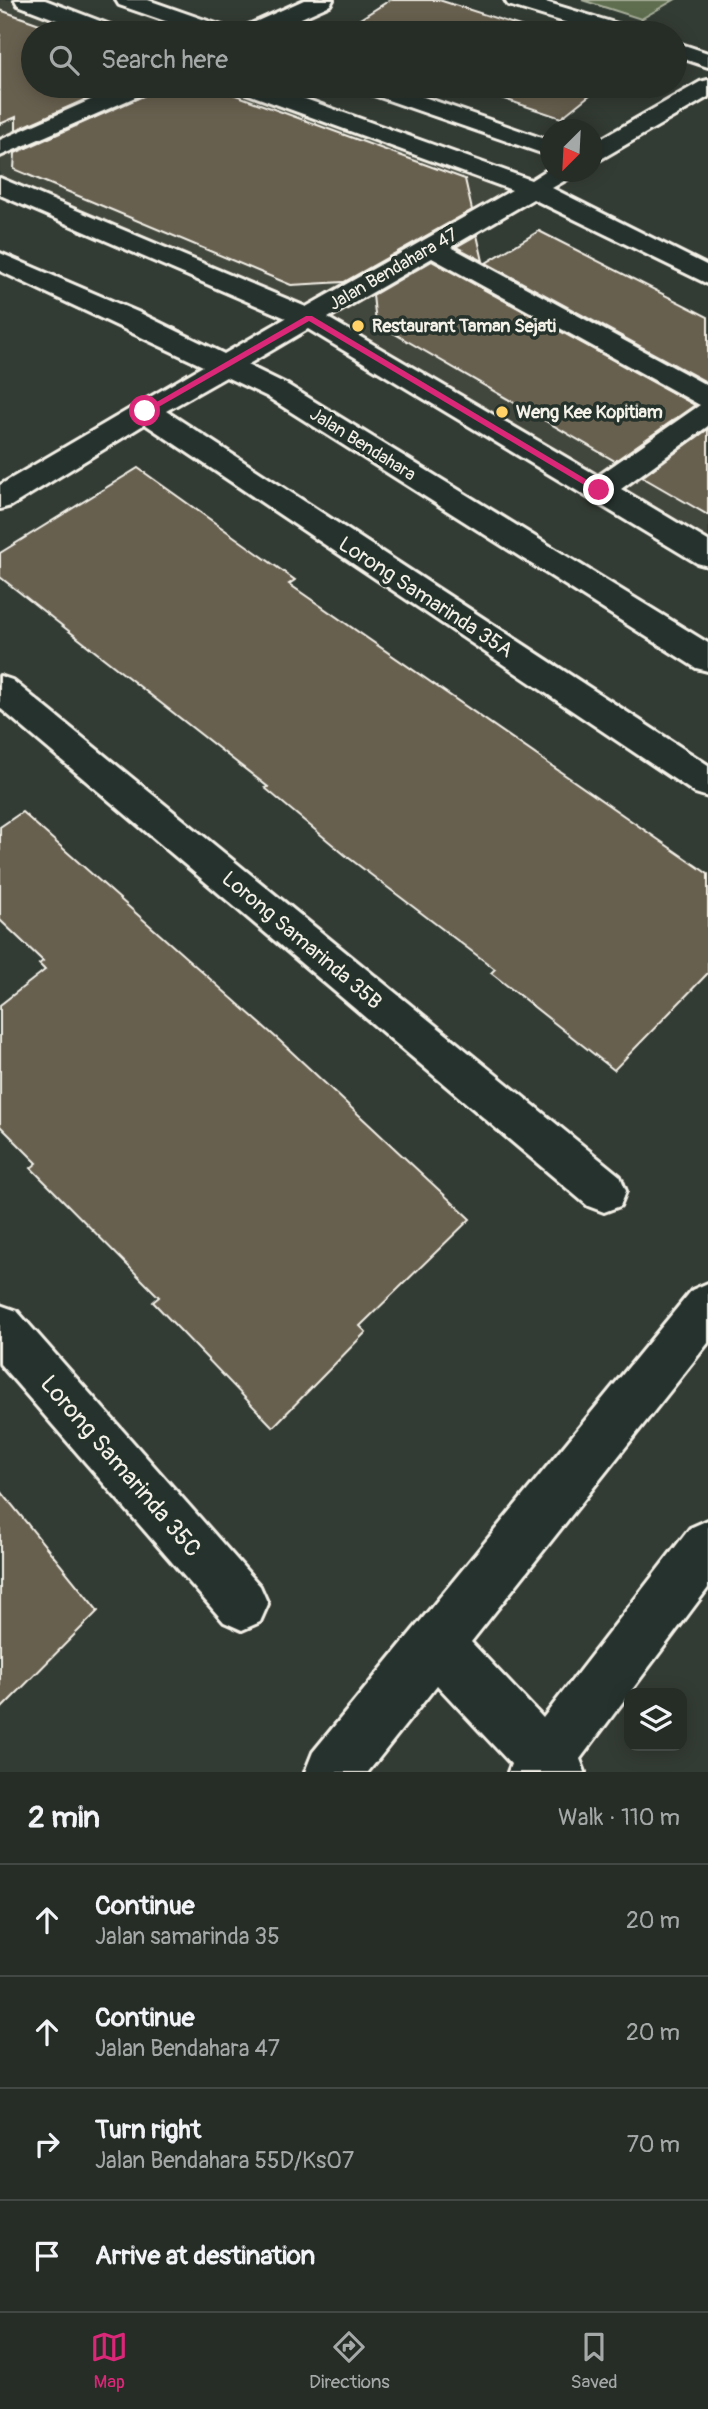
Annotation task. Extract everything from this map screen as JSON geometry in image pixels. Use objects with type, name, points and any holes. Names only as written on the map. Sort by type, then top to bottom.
[{"type":"street","points":[[26,0],[79,21]]},
{"type":"street","points":[[127,0],[186,21]]},
{"type":"street","points":[[276,21],[322,0]]},
{"type":"street","points":[[516,0],[584,21]]},
{"type":"street","points":[[687,53],[708,60]]},
{"type":"street","points":[[603,148],[708,88]]},
{"type":"street","points":[[0,149],[114,98]]},
{"type":"street","points":[[282,98],[533,188],[708,276]]},
{"type":"street","points":[[404,98],[540,145]]},
{"type":"street","name":"Jalan Bendahara 47","points":[[0,499],[145,411],[544,182]]},
{"type":"street","points":[[0,186],[309,318],[708,555]]},
{"type":"street","points":[[432,247],[708,398]]},
{"type":"street","points":[[684,263],[708,247]]},
{"type":"street","name":"Jalan Bendahara","points":[[0,261],[130,319],[276,390],[708,659]]},
{"type":"street","name":"Lorong Samarinda 35A","points":[[145,411],[708,783]]},
{"type":"street","points":[[599,490],[708,412]]},
{"type":"street","name":"Lorong Samarinda 35B","points":[[0,689],[604,1191]]},
{"type":"street","points":[[333,1772],[708,1306]]},
{"type":"street","name":"Lorong Samarinda 35C","points":[[0,1328],[242,1604]]},
{"type":"street","points":[[436,1644],[546,1768],[708,1546]]},
{"type":"shaded area","points":[[0,0],[15,0],[72,21],[21,21],[21,98],[276,98],[518,188],[420,245],[708,402],[708,542],[308,306],[0,176]]},
{"type":"green space","points":[[582,0],[674,0],[641,19]]},
{"type":"building","points":[[390,0],[439,0],[505,21],[357,21]]},
{"type":"building","points":[[0,10],[31,21],[21,21],[21,98],[89,98],[16,130],[16,117],[0,124]]},
{"type":"building","points":[[139,98],[244,98],[465,179],[472,210],[344,282],[291,285],[14,169],[15,153]]},
{"type":"building","points":[[501,98],[586,98],[561,118]]},
{"type":"building","points":[[539,231],[708,317],[708,383],[486,263]]},
{"type":"building","points":[[477,235],[483,261],[456,247]]},
{"type":"building","points":[[432,261],[695,405],[615,461],[376,323],[373,295]]},
{"type":"building","points":[[708,429],[708,515],[642,477]]},
{"type":"building","points":[[138,468],[295,580],[289,584],[708,874],[708,973],[614,1070],[491,973],[495,969],[345,855],[265,788],[268,787],[0,577],[0,553]]},
{"type":"building","points":[[22,812],[280,1041],[470,1219],[360,1326],[366,1332],[273,1427],[153,1302],[159,1297],[31,1168],[37,1163],[0,1126],[0,1005],[45,970],[39,964],[43,961],[0,920],[0,827]]},
{"type":"building","points":[[0,1490],[98,1611],[0,1710]]},
{"type":"place","name":"Restaurant Taman Sejati","points":[[358,326]]},
{"type":"place","name":"Weng Kee Kopitiam","points":[[502,412]]},
{"type":"route","points":[[145,411],[309,318],[599,490]]}]
